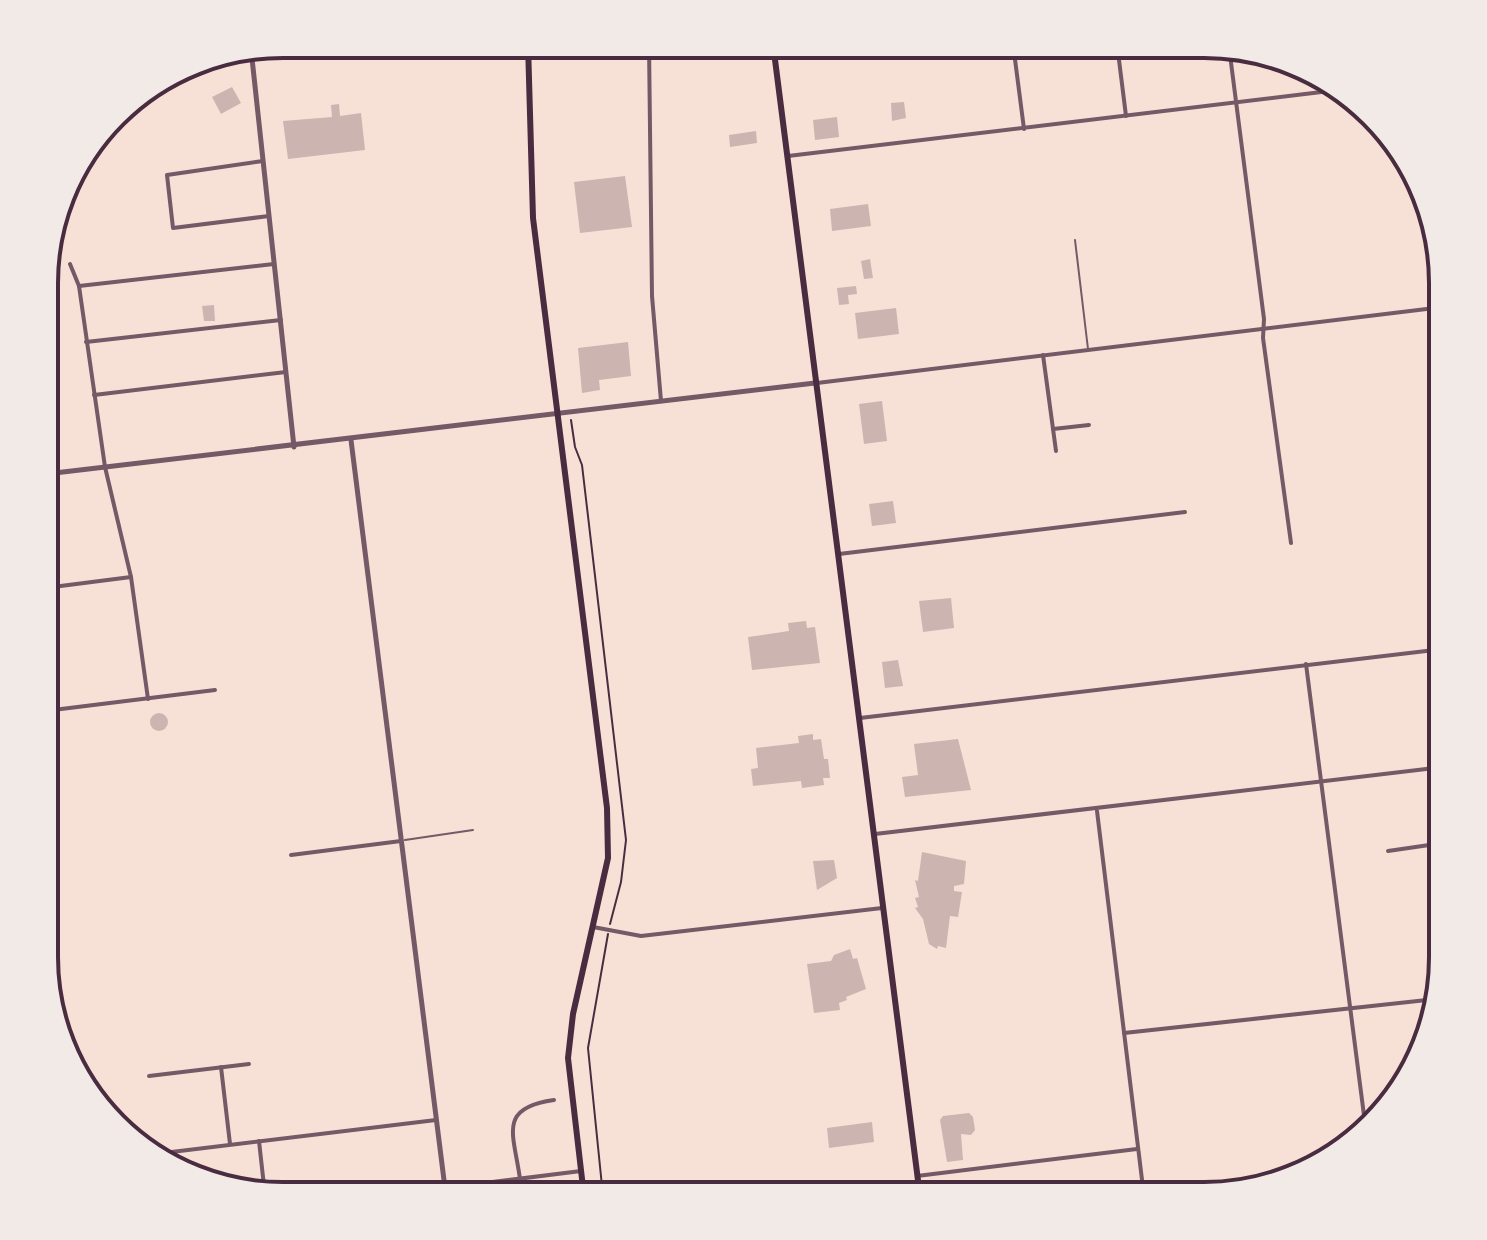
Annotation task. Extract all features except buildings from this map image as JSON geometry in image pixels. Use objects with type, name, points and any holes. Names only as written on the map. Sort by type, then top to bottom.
[{"type":"main road","points":[[528,58],[533,218],[607,808],[608,858],[573,1014],[568,1058],[582,1182]]},
{"type":"main road","points":[[775,58],[918,1182]]},
{"type":"street","points":[[649,58],[653,327],[661,401]]},
{"type":"street","points":[[1015,58],[1024,129]]},
{"type":"street","points":[[1119,58],[1126,116]]},
{"type":"street","points":[[252,60],[294,447]]},
{"type":"street","points":[[1231,60],[1291,543]]},
{"type":"street","points":[[788,156],[1323,92]]},
{"type":"street","points":[[263,161],[167,175],[173,228],[269,216]]},
{"type":"street","points":[[70,264],[79,286],[105,467],[131,577],[148,699]]},
{"type":"street","points":[[79,286],[274,264]]},
{"type":"street","points":[[58,473],[294,447],[1429,309]]},
{"type":"street","points":[[86,342],[281,320]]},
{"type":"street","points":[[1043,355],[1056,451]]},
{"type":"street","points":[[93,395],[286,372]]},
{"type":"street","points":[[1053,429],[1089,425]]},
{"type":"street","points":[[351,440],[404,840],[444,1182]]},
{"type":"street","points":[[837,554],[1185,512]]},
{"type":"street","points":[[58,586],[131,577]]},
{"type":"street","points":[[858,719],[1429,651]]},
{"type":"street","points":[[1306,664],[1364,1115]]},
{"type":"street","points":[[58,709],[215,690]]},
{"type":"street","points":[[873,835],[1097,811],[1429,769]]},
{"type":"street","points":[[1097,811],[1142,1182]]},
{"type":"street","points":[[291,855],[404,840]]},
{"type":"street","points":[[1388,851],[1429,845]]},
{"type":"street","points":[[593,927],[641,936],[882,908]]},
{"type":"street","points":[[1124,1033],[1425,1000]]},
{"type":"street","points":[[149,1076],[249,1064]]},
{"type":"street","points":[[221,1067],[230,1145]]},
{"type":"street","points":[[520,1179],[513,1128],[515,1116],[529,1104],[554,1100]]},
{"type":"street","points":[[171,1152],[436,1120]]},
{"type":"street","points":[[259,1141],[263,1181]]},
{"type":"street","points":[[917,1176],[1138,1149]]},
{"type":"street","points":[[495,1182],[581,1171]]},
{"type":"lane","points":[[1075,240],[1088,349]]},
{"type":"lane","points":[[404,840],[473,830]]}]
